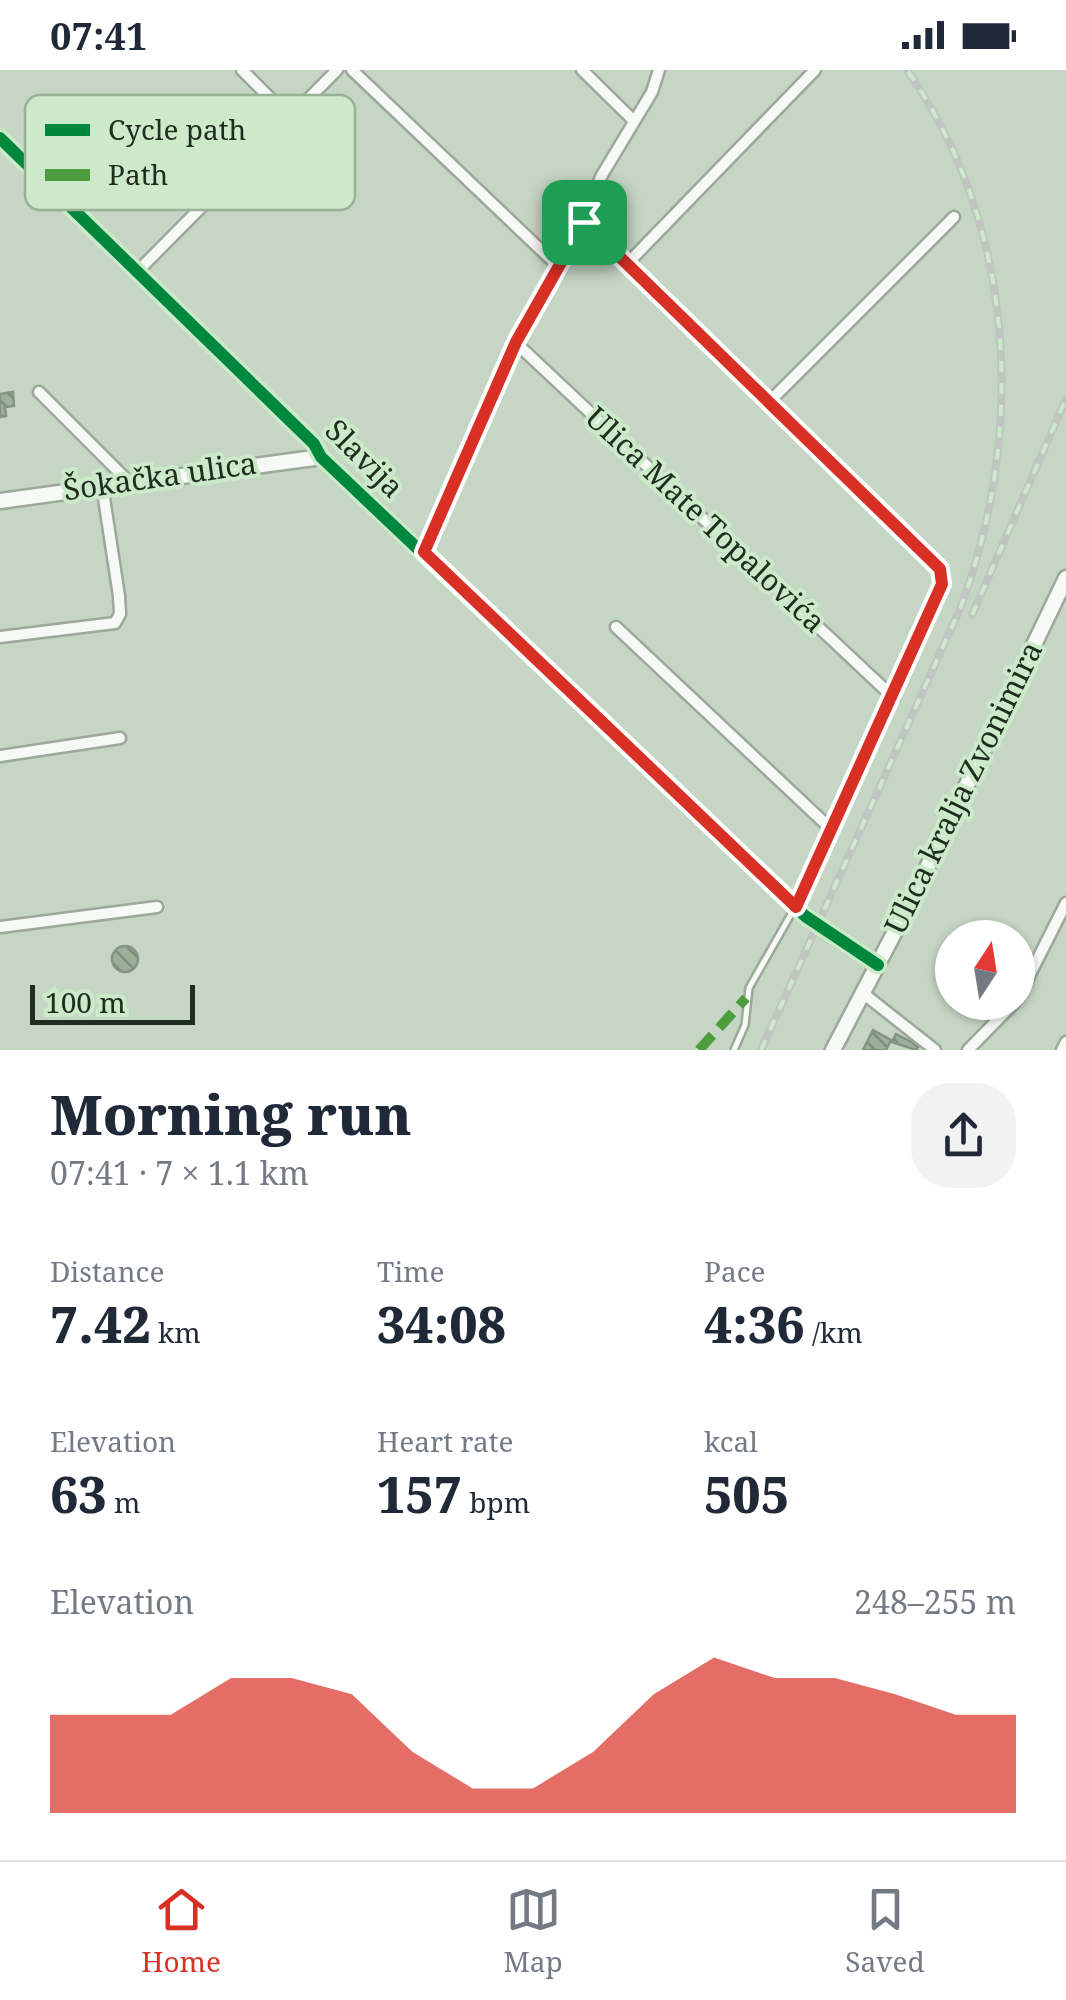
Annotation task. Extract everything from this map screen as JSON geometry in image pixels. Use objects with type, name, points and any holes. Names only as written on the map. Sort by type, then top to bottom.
[{"type":"street","points":[[242,70],[267,95]]},
{"type":"street","points":[[313,95],[337,70]]},
{"type":"street","points":[[352,70],[561,268]]},
{"type":"street","points":[[582,70],[632,119]]},
{"type":"street","points":[[424,552],[516,342],[561,268],[632,119],[652,92],[659,70]]},
{"type":"street","points":[[626,266],[814,70]]},
{"type":"street","name":"Slavija","points":[[0,138],[25,162]]},
{"type":"street","name":"Slavija","points":[[74,210],[314,444],[321,457],[796,907],[822,930],[878,966]]},
{"type":"street","points":[[137,272],[199,210]]},
{"type":"street","points":[[769,402],[954,218]]},
{"type":"street","points":[[584,222],[940,569],[942,584],[894,698],[796,907]]},
{"type":"street","name":"Ulica Mate Topalovića","points":[[516,342],[894,698]]},
{"type":"street","points":[[39,392],[128,481]]},
{"type":"street","name":"Šokačka ulica","points":[[0,500],[321,457]]},
{"type":"street","points":[[0,637],[114,623],[120,614],[120,596],[102,485]]},
{"type":"street","name":"Ulica kralja Zvonimira","points":[[833,1050],[878,966],[1066,578]]},
{"type":"street","points":[[616,628],[831,829]]},
{"type":"street","points":[[0,756],[120,738]]},
{"type":"street","points":[[1035,964],[1066,904]]},
{"type":"street","points":[[0,927],[156,907]]},
{"type":"street","points":[[864,994],[934,1050]]},
{"type":"street","points":[[968,1050],[997,1020]]},
{"type":"street","points":[[1062,1050],[1066,1042]]},
{"type":"lane","points":[[734,1050],[745,1025],[749,988],[796,907]]},
{"type":"building","points":[[13,392],[14,406],[5,407],[6,416],[0,417],[0,394]]},
{"type":"building","points":[[125,946],[135,949],[135,969],[125,972],[115,969],[112,959],[115,949]]},
{"type":"building","points":[[873,1030],[891,1040],[886,1050],[863,1050]]},
{"type":"building","points":[[896,1034],[919,1046],[916,1050],[892,1042]]},
{"type":"railway","points":[[761,1050],[960,609],[981,542],[995,473],[1001,403],[1000,333],[990,263],[971,196],[944,131],[907,70]]},
{"type":"railway","points":[[972,615],[1066,399]]},
{"type":"marked path","points":[[699,1050],[746,998]]},
{"type":"cycle path","points":[[0,138],[25,162]]},
{"type":"cycle path","points":[[74,210],[314,444],[321,457],[805,916],[878,965]]},
{"type":"cycle path","points":[[584,222],[940,569],[942,584],[796,907]]},
{"type":"route","points":[[584,222],[940,569],[942,584],[894,698],[796,907],[424,552],[516,342],[584,222]]}]
